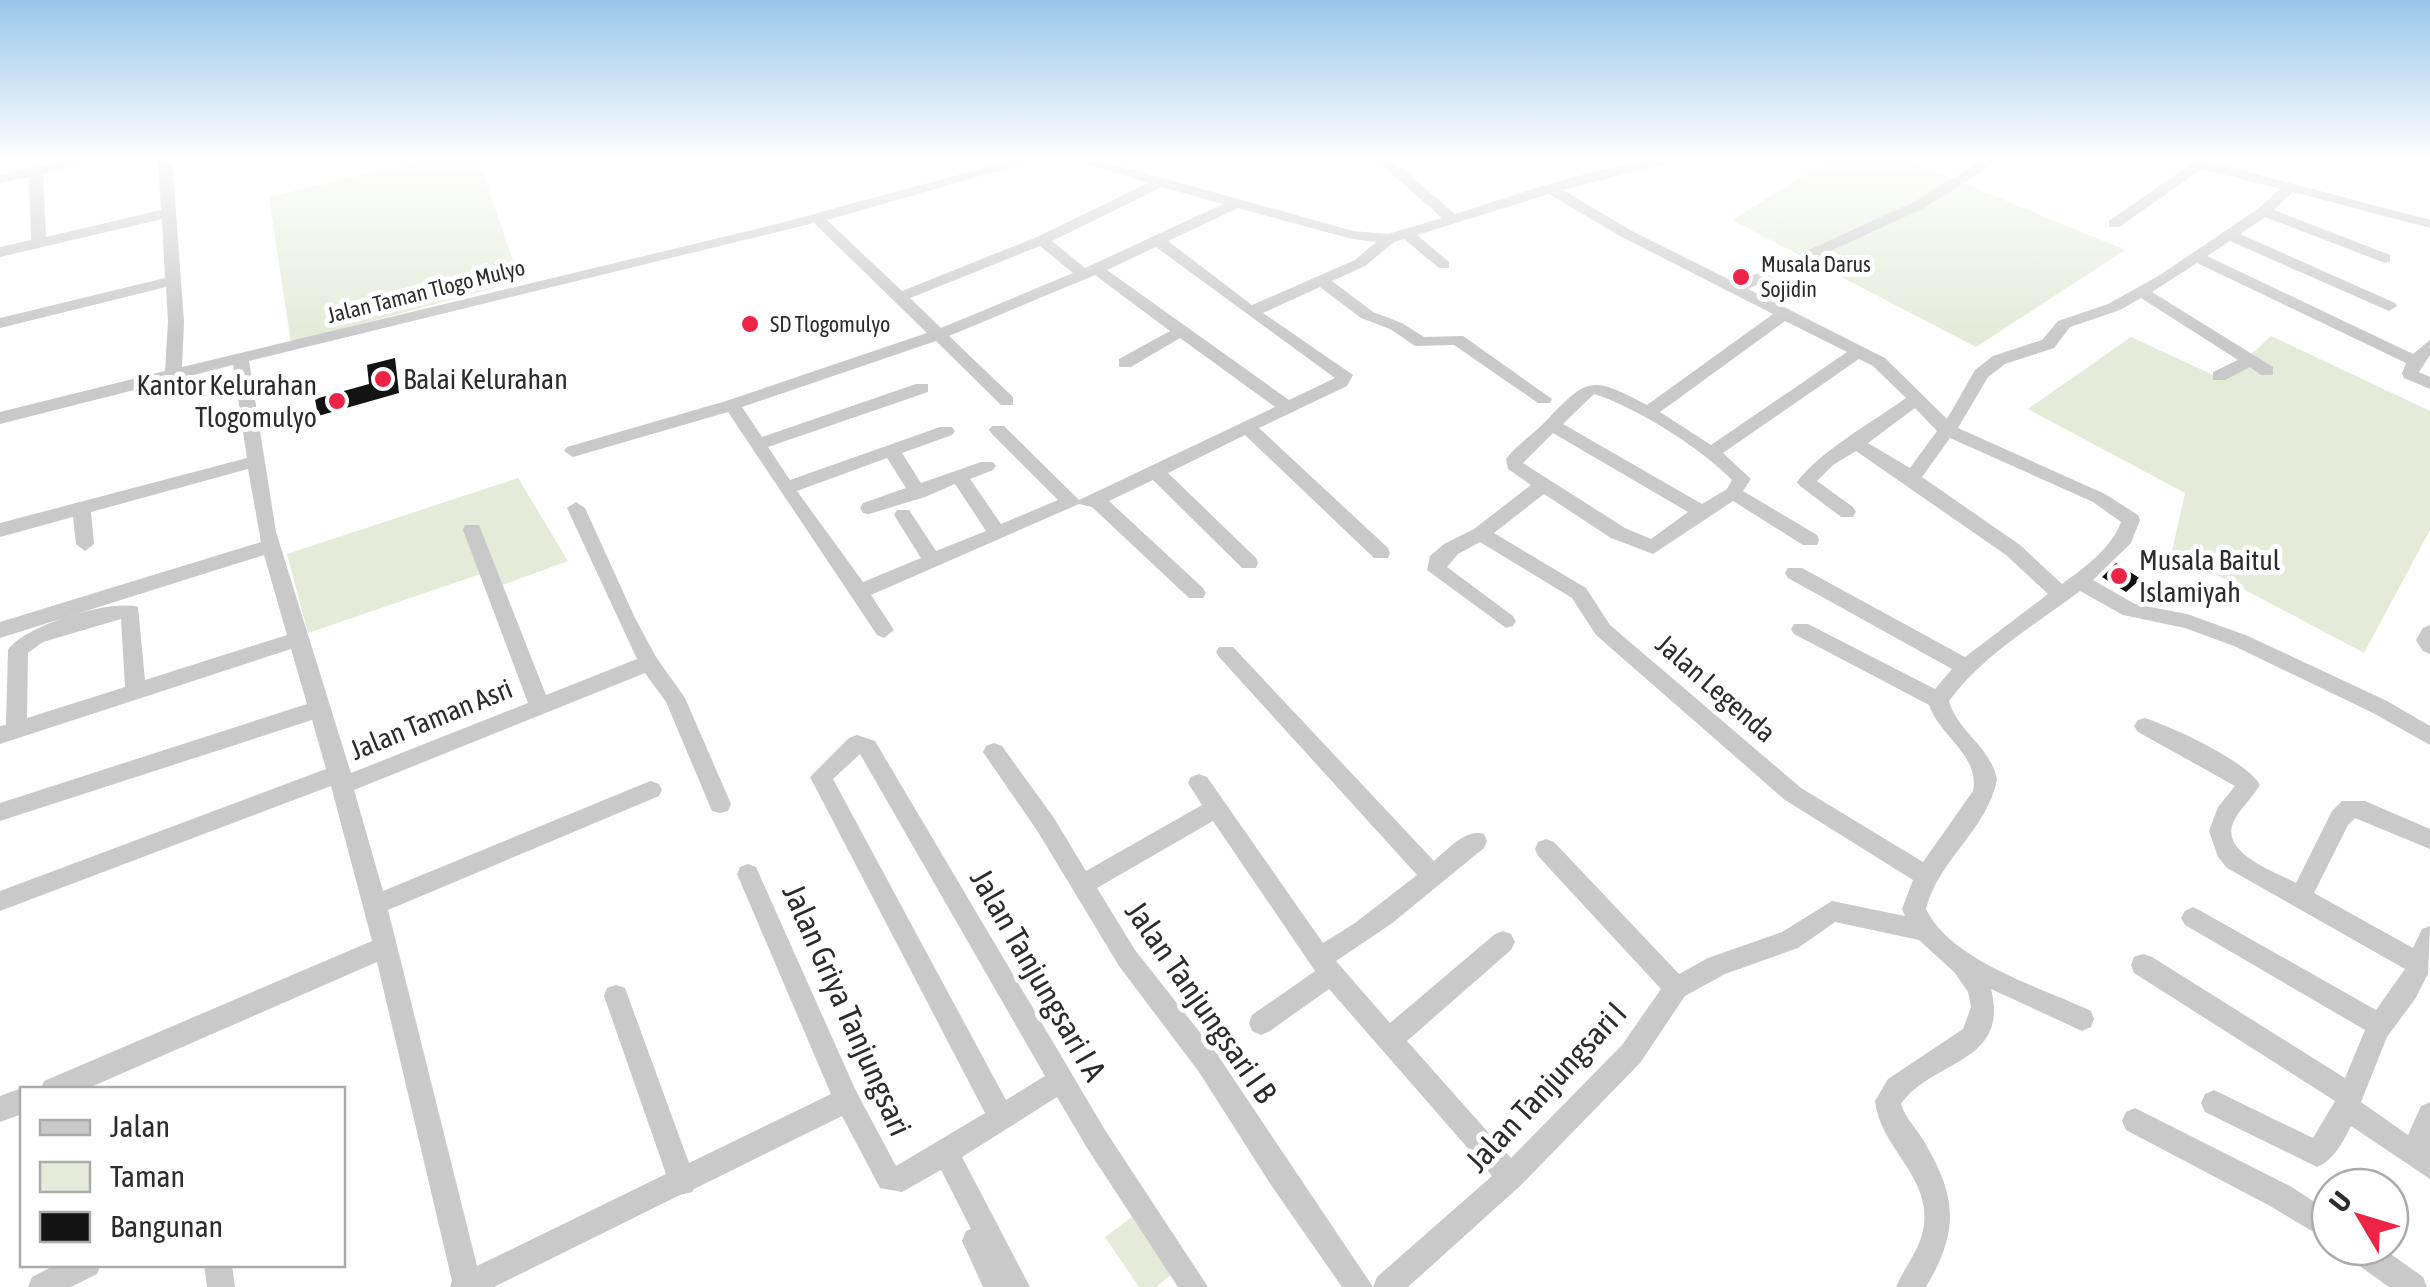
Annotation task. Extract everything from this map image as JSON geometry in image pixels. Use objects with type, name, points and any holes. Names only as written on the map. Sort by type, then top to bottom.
[{"type":"street","points":[[38,218],[39,242]]},
{"type":"street","points":[[0,252],[141,218]]},
{"type":"street","points":[[167,218],[176,322],[173,373]]},
{"type":"street","name":"Jalan Taman Tlogo Mulyo","points":[[0,418],[812,218]]},
{"type":"street","points":[[817,218],[1007,401]]},
{"type":"street","points":[[897,298],[1087,218]]},
{"type":"street","points":[[573,451],[732,405],[938,335],[1206,218]]},
{"type":"street","points":[[1295,218],[1352,235],[1389,239],[1459,218]]},
{"type":"street","points":[[1601,218],[1886,368],[1947,430],[2099,498],[2131,520],[2132,529],[2120,547],[1964,666],[1938,700]]},
{"type":"street","points":[[1735,289],[1890,218]]},
{"type":"street","points":[[2114,224],[2123,218]]},
{"type":"street","points":[[1912,478],[1960,416],[1981,374],[1998,360],[2048,344],[2064,324],[2114,308],[2253,218]]},
{"type":"street","points":[[2284,218],[2386,258]]},
{"type":"street","points":[[1408,234],[1444,265]]},
{"type":"street","points":[[2230,235],[2389,306]]},
{"type":"street","points":[[1252,312],[1360,263],[1389,239]]},
{"type":"street","points":[[1042,240],[1181,331],[1285,406]]},
{"type":"street","points":[[859,592],[1070,502],[1096,500],[1340,382],[1344,374],[1252,312],[1158,241]]},
{"type":"street","points":[[2197,257],[2415,361]]},
{"type":"street","points":[[1322,280],[1367,315],[1394,325],[1421,342],[1457,340],[1544,398]]},
{"type":"street","points":[[0,323],[172,281]]},
{"type":"street","points":[[2140,291],[2267,370]]},
{"type":"street","points":[[1646,414],[1785,313]]},
{"type":"street","points":[[1126,363],[1181,331]]},
{"type":"street","points":[[2430,346],[2415,361],[2410,374],[2430,384]]},
{"type":"street","points":[[1713,452],[1858,352]]},
{"type":"street","points":[[240,357],[271,546],[375,904],[467,1286],[846,1100]]},
{"type":"street","points":[[2219,376],[2250,360]]},
{"type":"street","points":[[760,444],[922,388]]},
{"type":"street","points":[[1605,390],[1646,414],[1713,452],[1742,479],[1734,493],[1653,547],[1618,533],[1514,465],[1515,459],[1584,393],[1605,390]]},
{"type":"street","points":[[1848,512],[1806,482],[1827,460],[1916,398]]},
{"type":"street","points":[[732,405],[884,630]]},
{"type":"street","points":[[1552,424],[1702,512]]},
{"type":"street","points":[[1248,427],[1380,553]]},
{"type":"street","points":[[998,430],[1070,502]]},
{"type":"street","points":[[786,488],[946,431]]},
{"type":"street","points":[[1856,443],[2069,587],[2130,610],[2188,621],[2255,648],[2430,736]]},
{"type":"street","points":[[891,450],[918,493]]},
{"type":"street","points":[[0,530],[256,461]]},
{"type":"street","points":[[869,508],[987,466]]},
{"type":"street","points":[[1156,472],[1249,564]]},
{"type":"street","points":[[960,476],[997,533]]},
{"type":"street","points":[[1506,621],[1436,570],[1437,561],[1450,549],[1481,534],[1542,485]]},
{"type":"street","points":[[1734,493],[1810,540]]},
{"type":"street","points":[[1096,500],[1196,592]]},
{"type":"street","points":[[81,508],[85,544]]},
{"type":"street","points":[[576,508],[649,662],[675,698],[720,804]]},
{"type":"street","points":[[903,515],[932,560]]},
{"type":"street","name":"Jalan Taman Asri","points":[[472,530],[540,705]]},
{"type":"street","name":"Jalan Legenda","points":[[1481,534],[1580,593],[1603,630],[1793,794],[1924,875]]},
{"type":"street","points":[[0,630],[271,546]]},
{"type":"street","points":[[1795,572],[1964,666]]},
{"type":"street","points":[[135,691],[131,612],[119,611],[36,636],[18,650],[8,733],[298,638]]},
{"type":"street","points":[[1801,630],[1938,700],[1948,725],[1977,756],[1986,779],[1984,794],[1924,875],[1914,908],[1928,931],[1967,965],[2082,1020]]},
{"type":"street","points":[[1226,652],[1431,874]]},
{"type":"street","name":"Jalan Taman Asri","points":[[0,901],[341,779],[649,662]]},
{"type":"street","points":[[0,812],[319,709]]},
{"type":"street","points":[[2145,726],[2234,772],[2249,784],[2222,821],[2218,834],[2234,862],[2419,964]]},
{"type":"street","name":"Jalan Tanjungsari I A","points":[[1000,1118],[822,780],[821,773],[857,744],[867,747],[1096,1138],[1188,1284]]},
{"type":"street","name":"Jalan Tanjungsari I B","points":[[994,752],[1046,825],[1127,958],[1208,1064],[1280,1176],[1359,1287]]},
{"type":"street","points":[[1200,783],[1327,965],[1511,1177]]},
{"type":"street","points":[[375,904],[651,790]]},
{"type":"street","points":[[1082,886],[1217,808]]},
{"type":"street","points":[[2300,898],[2340,818],[2350,808],[2366,810],[2430,839]]},
{"type":"street","points":[[1261,1023],[1431,874],[1476,840]]},
{"type":"street","points":[[1546,849],[1676,988]]},
{"type":"street","name":"Jalan Griya Tanjungsari","points":[[748,874],[846,1100],[889,1179],[902,1179],[1062,1080]]},
{"type":"street","name":"Jalan Tanjungsari I","points":[[1387,1287],[1511,1177],[1631,1054],[1676,988],[1716,966],[1790,940],[1832,911],[1928,931]]},
{"type":"street","points":[[2193,918],[2380,1026]]},
{"type":"street","points":[[2214,1104],[2318,1154],[2336,1133],[2380,1026],[2414,984],[2430,937]]},
{"type":"street","points":[[1390,1039],[1504,942]]},
{"type":"street","points":[[62,1087],[385,946]]},
{"type":"street","points":[[1910,1287],[1936,1243],[1940,1216],[1915,1154],[1888,1112],[1888,1101],[1904,1081],[1953,1053],[1977,1030],[1984,1012],[1982,995],[1967,965]]},
{"type":"street","points":[[2143,965],[2348,1101],[2421,1160],[2430,1115]]},
{"type":"street","points":[[616,996],[683,1183]]},
{"type":"street","points":[[2134,1121],[2310,1215]]},
{"type":"street","name":"Jalan Griya Tanjungsari","points":[[941,1155],[998,1287]]},
{"type":"street","name":"Jalan Griya Tanjungsari","points":[[941,1155],[1016,1287]]},
{"type":"street","points":[[42,1287],[81,1267]]},
{"type":"street","points":[[2386,1267],[2414,1287]]},
{"type":"green space","points":[[272,218],[499,218],[520,281],[291,343]]},
{"type":"green space","points":[[2048,218],[2125,250],[1976,347],[1732,220]]},
{"type":"green space","points":[[2271,336],[2430,411],[2430,530],[2364,653],[2172,551],[2185,493],[2028,409],[2131,337],[2224,380]]},
{"type":"green space","points":[[518,478],[568,561],[500,586],[495,569],[308,633],[287,554]]},
{"type":"green space","points":[[1132,1217],[1172,1274],[1156,1287],[1139,1287],[1105,1237]]},
{"type":"building","points":[[395,358],[399,393],[318,416],[315,399],[369,384],[367,365]]},
{"type":"building","name":"Musala Baitul Islamiyah","points":[[2116,563],[2141,579],[2126,592],[2102,577]]},
{"type":"place","name":"Musala Darus Sojidin","points":[[1741,277]]},
{"type":"place","name":"SD Tlogomulyo","points":[[750,324]]},
{"type":"place","name":"Balai Kelurahan","points":[[383,379]]},
{"type":"place","name":"Kantor Kelurahan Tlogomulyo","points":[[337,401]]},
{"type":"place","name":"Musala Baitul Islamiyah","points":[[2119,576]]}]
